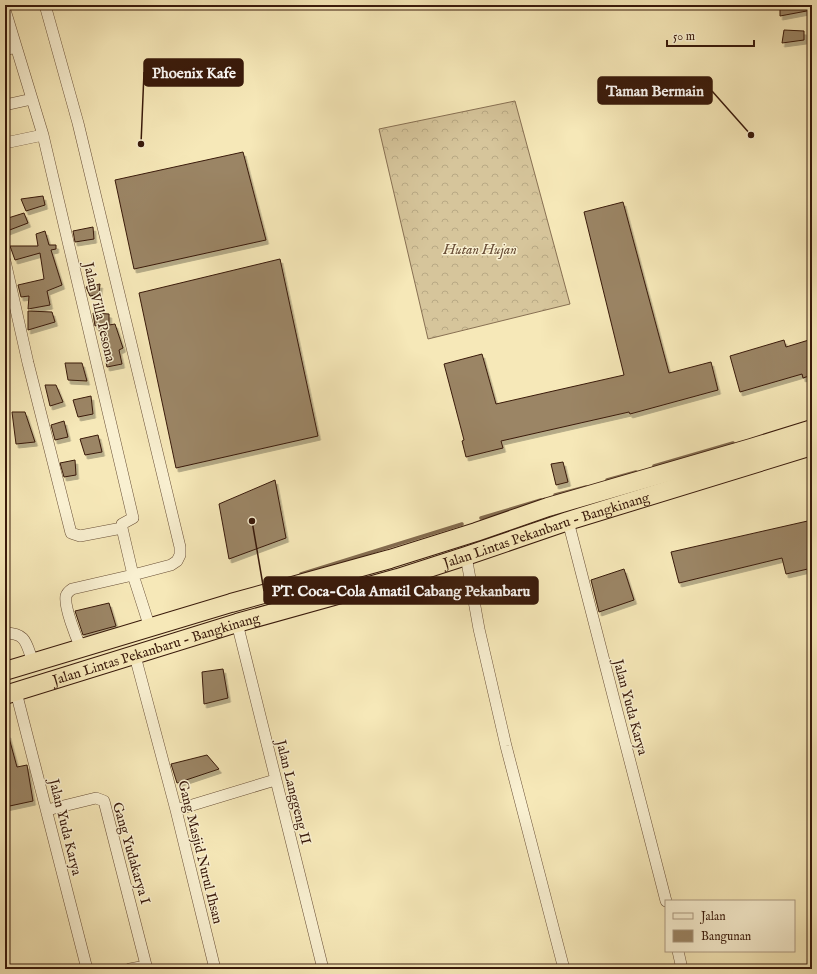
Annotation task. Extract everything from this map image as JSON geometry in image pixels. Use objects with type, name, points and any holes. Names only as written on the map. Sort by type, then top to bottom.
[{"type":"highway","name":"Jalan Lintas Pekanbaru - Bangkinang","points":[[5,671],[239,601],[390,559],[476,532],[548,506],[812,429]]},
{"type":"highway","name":"Jalan Lintas Pekanbaru - Bangkinang","points":[[11,694],[237,623],[398,578],[568,521],[812,446]]},
{"type":"highway","points":[[390,559],[398,578]]},
{"type":"street","points":[[45,5],[78,123],[180,548],[178,561],[172,565],[72,589],[68,592],[66,603],[75,635],[81,648]]},
{"type":"street","points":[[5,10],[43,135],[5,143]]},
{"type":"street","points":[[5,50],[16,47]]},
{"type":"street","points":[[5,105],[32,99]]},
{"type":"street","name":"Jalan Villa Pesona","points":[[43,135],[133,518],[122,524],[122,528]]},
{"type":"street","points":[[5,261],[28,363],[71,533],[80,536],[122,528],[133,575],[150,628]]},
{"type":"street","name":"Jalan Yuda Karya","points":[[568,521],[666,900]]},
{"type":"street","points":[[466,556],[479,629],[506,746],[564,969]]},
{"type":"street","name":"Jalan Langgeng II","points":[[237,623],[323,969]]},
{"type":"street","points":[[5,633],[15,633],[23,637],[33,662]]},
{"type":"street","name":"Gang Masjid Nurul Ihsan","points":[[135,656],[176,810],[214,969]]},
{"type":"street","name":"Jalan Yuda Karya","points":[[11,694],[47,810],[87,969]]},
{"type":"street","points":[[176,810],[275,780]]},
{"type":"street","name":"Gang Yudakarya I","points":[[47,810],[91,798],[104,801],[146,967]]},
{"type":"street","points":[[678,952],[682,969]]},
{"type":"street","points":[[130,969],[146,967]]},
{"type":"green space","name":"Hutan Hujan","points":[[515,101],[570,304],[428,339],[379,129]]},
{"type":"building","points":[[780,5],[812,5],[812,10],[780,16]]},
{"type":"building","points":[[784,30],[804,31],[804,40],[782,43]]},
{"type":"building","points":[[243,152],[266,240],[134,269],[115,180]]},
{"type":"building","points":[[43,196],[45,205],[26,211],[21,199]]},
{"type":"building","points":[[623,202],[669,373],[711,362],[718,390],[630,414],[629,412],[501,441],[503,448],[466,457],[462,441],[464,440],[444,364],[482,354],[496,404],[624,375],[584,212]]},
{"type":"building","points":[[24,213],[28,223],[7,231],[5,219]]},
{"type":"building","points":[[93,227],[94,239],[75,242],[73,231]]},
{"type":"building","points":[[45,231],[49,245],[56,245],[56,249],[51,250],[62,285],[47,291],[50,305],[28,309],[29,296],[21,297],[18,285],[44,279],[40,253],[15,260],[10,246],[38,246],[36,234]]},
{"type":"building","points":[[280,259],[318,436],[176,468],[139,293]]},
{"type":"building","points":[[100,284],[99,294],[90,296],[86,287]]},
{"type":"building","points":[[28,311],[52,312],[55,322],[28,330]]},
{"type":"building","points":[[93,313],[109,314],[109,325],[115,324],[123,348],[119,350],[122,364],[107,367],[98,325],[95,326]]},
{"type":"building","points":[[812,339],[812,375],[803,378],[802,374],[740,392],[730,356],[784,340],[786,347]]},
{"type":"building","points":[[65,363],[82,363],[87,381],[68,380]]},
{"type":"building","points":[[45,385],[56,385],[63,402],[50,406]]},
{"type":"building","points":[[91,396],[93,414],[78,417],[73,400]]},
{"type":"building","points":[[12,412],[25,412],[35,442],[16,444]]},
{"type":"building","points":[[64,421],[68,437],[55,440],[51,425]]},
{"type":"building","points":[[98,435],[102,452],[85,455],[80,439]]},
{"type":"building","points":[[75,460],[76,475],[64,477],[60,463]]},
{"type":"building","points":[[563,462],[568,482],[556,485],[551,464]]},
{"type":"building","points":[[275,480],[286,538],[229,559],[219,504]]},
{"type":"building","points":[[812,520],[812,568],[786,574],[782,558],[679,583],[671,552]]},
{"type":"building","points":[[624,569],[634,600],[599,612],[591,580]]},
{"type":"building","points":[[109,603],[116,626],[83,635],[75,611]]},
{"type":"building","points":[[223,669],[228,698],[204,704],[202,672]]},
{"type":"building","points":[[5,734],[8,734],[17,767],[27,765],[33,801],[5,807]]},
{"type":"building","points":[[207,755],[219,769],[177,783],[171,764]]},
{"type":"waterway","points":[[654,466],[733,443]]},
{"type":"waterway","points":[[607,480],[636,472]]},
{"type":"waterway","points":[[555,495],[586,487]]},
{"type":"waterway","points":[[481,518],[541,500]]},
{"type":"waterway","points":[[301,574],[462,524]]},
{"type":"place","name":"Taman Bermain","points":[[751,135]]},
{"type":"place","name":"Phoenix Kafe","points":[[141,144]]},
{"type":"place","name":"PT. Coca-Cola Amatil Cabang Pekanbaru","points":[[252,521]]}]
